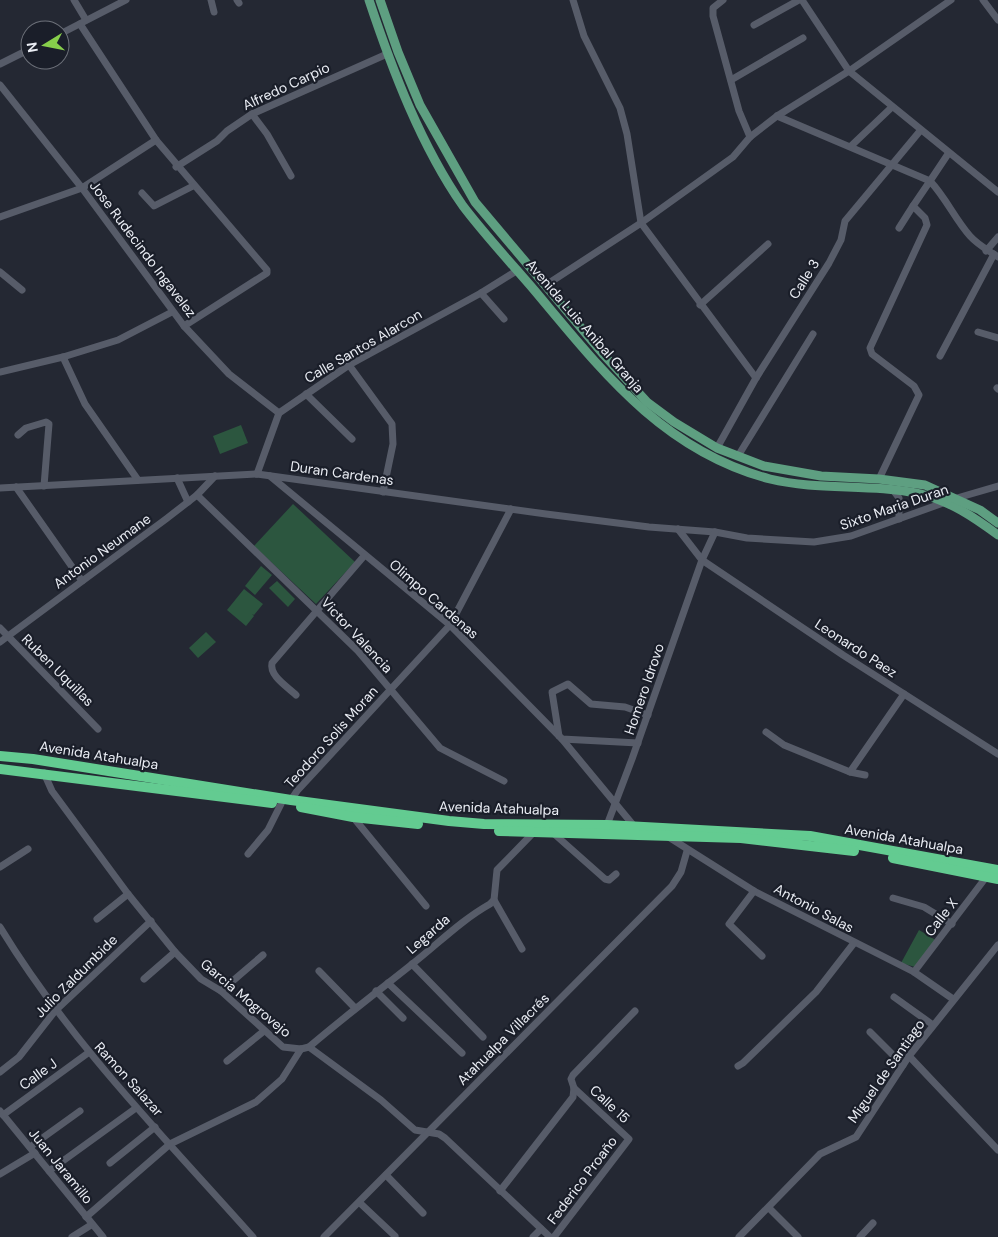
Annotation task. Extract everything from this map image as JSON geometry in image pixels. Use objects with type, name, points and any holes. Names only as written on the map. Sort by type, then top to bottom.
[{"type":"highway","name":"Avenida Atahualpa","points":[[0,756],[32,758],[291,800],[449,821],[534,828],[552,832],[741,838],[800,843],[998,879]]},
{"type":"highway","name":"Avenida Atahualpa","points":[[0,769],[281,804],[353,817],[459,828],[534,828],[606,824],[810,836],[998,870]]},
{"type":"main road","name":"Avenida Luis Anibal Granja","points":[[370,0],[387,54],[411,111],[463,206],[594,362],[640,409],[702,454],[771,479],[820,486],[893,490],[922,494],[974,518],[998,535]]},
{"type":"main road","name":"Avenida Luis Anibal Granja","points":[[380,0],[398,52],[420,105],[475,202],[604,355],[647,402],[674,422],[717,448],[764,466],[821,476],[925,485],[957,498],[980,510],[998,523]]},
{"type":"street","points":[[74,0],[83,22],[156,140],[193,186],[264,266],[267,273],[184,326]]},
{"type":"street","points":[[70,29],[126,0]]},
{"type":"street","points":[[211,0],[214,12]]},
{"type":"street","points":[[573,0],[584,36],[620,108],[627,134],[641,222],[700,305],[756,378]]},
{"type":"street","points":[[723,0],[713,8],[712,12],[739,111],[750,137]]},
{"type":"street","points":[[754,25],[801,0],[849,71],[948,154],[998,192]]},
{"type":"street","points":[[546,284],[641,222],[733,157],[750,137],[777,116],[849,71],[951,0]]},
{"type":"street","points":[[983,0],[998,20]]},
{"type":"street","points":[[731,80],[803,38]]},
{"type":"street","points":[[0,64],[20,54]]},
{"type":"street","name":"Alfredo Carpio","points":[[176,166],[217,141],[227,131],[252,114],[387,54]]},
{"type":"street","name":"Jose Rudecindo Ingavelez","points":[[0,86],[82,188],[172,312],[229,374],[280,413]]},
{"type":"street","points":[[851,146],[892,108]]},
{"type":"street","points":[[252,114],[267,134],[291,176]]},
{"type":"street","points":[[777,116],[930,181],[941,193],[970,235],[986,250],[996,256],[940,356]]},
{"type":"street","name":"Calle 3","points":[[717,448],[756,378],[829,263],[841,240],[844,224],[891,163],[920,131]]},
{"type":"street","points":[[0,217],[82,188],[156,140]]},
{"type":"street","points":[[899,228],[948,154]]},
{"type":"street","points":[[142,193],[154,206],[193,186]]},
{"type":"street","points":[[879,480],[919,395],[914,386],[872,354],[870,348],[927,225],[925,218],[912,206]]},
{"type":"street","points":[[986,250],[998,238]]},
{"type":"street","points":[[700,305],[768,244]]},
{"type":"street","name":"Calle Santos Alarcon","points":[[280,413],[349,365],[481,293],[518,270]]},
{"type":"street","points":[[0,272],[22,290]]},
{"type":"street","points":[[481,293],[504,320]]},
{"type":"street","points":[[0,372],[63,357],[118,340],[172,312]]},
{"type":"street","points":[[978,332],[998,338]]},
{"type":"street","points":[[738,456],[813,334]]},
{"type":"street","points":[[63,357],[85,404],[138,480]]},
{"type":"street","points":[[349,365],[392,424],[392,450],[383,492]]},
{"type":"street","points":[[306,394],[352,439]]},
{"type":"street","points":[[256,474],[280,413]]},
{"type":"street","points":[[18,435],[26,428],[46,422],[49,424],[44,486]]},
{"type":"street","name":"Duran Cardenas","points":[[0,488],[256,474],[546,514],[678,529]]},
{"type":"street","name":"Antonio Neumane","points":[[0,642],[188,502],[215,476]]},
{"type":"street","name":"Olimpo Cardenas","points":[[269,476],[450,625],[560,738],[634,826]]},
{"type":"street","points":[[177,478],[188,502]]},
{"type":"street","name":"Sixto Maria Duran","points":[[678,529],[716,532],[747,538],[814,542],[851,536],[957,498],[998,486]]},
{"type":"street","points":[[16,487],[82,581]]},
{"type":"street","points":[[893,490],[899,498],[899,519]]},
{"type":"street","name":"Victor Valencia","points":[[196,495],[318,612],[390,689],[440,748],[504,781]]},
{"type":"street","name":"Teodoro Solis Moran","points":[[291,800],[297,791],[450,625],[512,508]]},
{"type":"street","points":[[678,529],[702,560]]},
{"type":"street","name":"Homero Idrovo","points":[[606,824],[638,743],[702,560],[716,532]]},
{"type":"street","points":[[296,695],[273,674],[271,669],[272,663],[318,612],[364,556]]},
{"type":"street","name":"Leonardo Paez","points":[[702,560],[998,754]]},
{"type":"street","name":"Ruben Uquillas","points":[[0,628],[98,729]]},
{"type":"street","points":[[638,743],[560,738],[552,692],[568,684],[591,704],[625,707],[648,715]]},
{"type":"street","points":[[850,772],[904,694]]},
{"type":"street","points":[[766,732],[784,745],[850,772],[865,775]]},
{"type":"street","name":"Garcia Mogrovejo","points":[[44,773],[52,790],[128,894],[175,952],[201,979],[221,991],[282,1048],[301,1049],[309,1047]]},
{"type":"street","points":[[248,854],[268,830],[281,804]]},
{"type":"street","points":[[353,817],[426,906]]},
{"type":"street","points":[[522,949],[494,900],[497,870],[534,828]]},
{"type":"street","points":[[552,832],[604,879],[609,880],[616,874]]},
{"type":"street","name":"Antonio Salas","points":[[665,835],[754,891],[914,972],[953,999]]},
{"type":"street","points":[[0,867],[28,849]]},
{"type":"street","name":"Atahualpa Villacrés","points":[[324,1237],[672,886],[680,872],[687,850]]},
{"type":"street","name":"Calle X","points":[[914,972],[987,876]]},
{"type":"street","points":[[754,891],[729,924],[762,956]]},
{"type":"street","points":[[97,919],[128,894]]},
{"type":"street","points":[[893,898],[924,907],[952,924]]},
{"type":"street","name":"Legarda","points":[[309,1047],[354,1008],[412,964],[457,924],[494,900]]},
{"type":"street","name":"Julio Zaldumbide","points":[[0,1072],[19,1057],[55,1011],[151,921]]},
{"type":"street","name":"Ramon Salazar","points":[[1,932],[55,1011],[88,1053],[252,1237]]},
{"type":"street","points":[[738,1066],[816,992],[854,943]]},
{"type":"street","name":"Miguel de Santiago","points":[[739,1237],[820,1154],[856,1137],[909,1056],[998,944]]},
{"type":"street","points":[[144,979],[175,952]]},
{"type":"street","points":[[221,991],[263,955]]},
{"type":"street","points":[[412,964],[483,1037]]},
{"type":"street","points":[[319,971],[354,1008]]},
{"type":"street","points":[[388,983],[462,1053]]},
{"type":"street","points":[[376,991],[403,1018]]},
{"type":"street","points":[[894,997],[933,1025]]},
{"type":"street","points":[[500,1191],[574,1097],[573,1075],[635,1011]]},
{"type":"street","points":[[227,1061],[264,1031]]},
{"type":"street","points":[[870,1032],[903,1065]]},
{"type":"street","points":[[309,1047],[381,1100],[414,1130],[439,1134],[445,1138],[550,1237]]},
{"type":"street","points":[[86,1217],[170,1144],[256,1102],[282,1079],[301,1049]]},
{"type":"street","name":"Calle J","points":[[2,1113],[88,1053]]},
{"type":"street","points":[[909,1056],[998,1149]]},
{"type":"street","name":"Calle 15","points":[[574,1088],[629,1138]]},
{"type":"street","points":[[49,1171],[136,1108]]},
{"type":"street","points":[[0,1174],[33,1150],[80,1111]]},
{"type":"street","name":"Juan Jaramillo","points":[[2,1113],[91,1225],[104,1237]]},
{"type":"street","points":[[110,1163],[155,1127]]},
{"type":"street","name":"Federico Proaño","points":[[554,1237],[629,1138]]},
{"type":"street","points":[[386,1175],[423,1213]]},
{"type":"street","points":[[360,1202],[396,1236]]},
{"type":"street","points":[[769,1208],[798,1237]]},
{"type":"street","points":[[860,1237],[873,1223]]},
{"type":"street","points":[[72,1237],[91,1225]]},
{"type":"street","points":[[533,1237],[541,1228]]},
{"type":"green space","points":[[241,425],[248,443],[220,454],[213,436]]},
{"type":"green space","points":[[293,504],[355,562],[316,604],[254,546]]},
{"type":"green space","points":[[261,566],[272,575],[255,595],[245,586]]},
{"type":"green space","points":[[277,581],[295,599],[288,607],[269,588]]},
{"type":"green space","points":[[244,589],[263,604],[254,615],[252,614],[254,616],[246,626],[227,610]]},
{"type":"green space","points":[[206,632],[216,642],[198,658],[189,648]]},
{"type":"green space","points":[[919,930],[937,941],[915,967],[901,963]]}]
